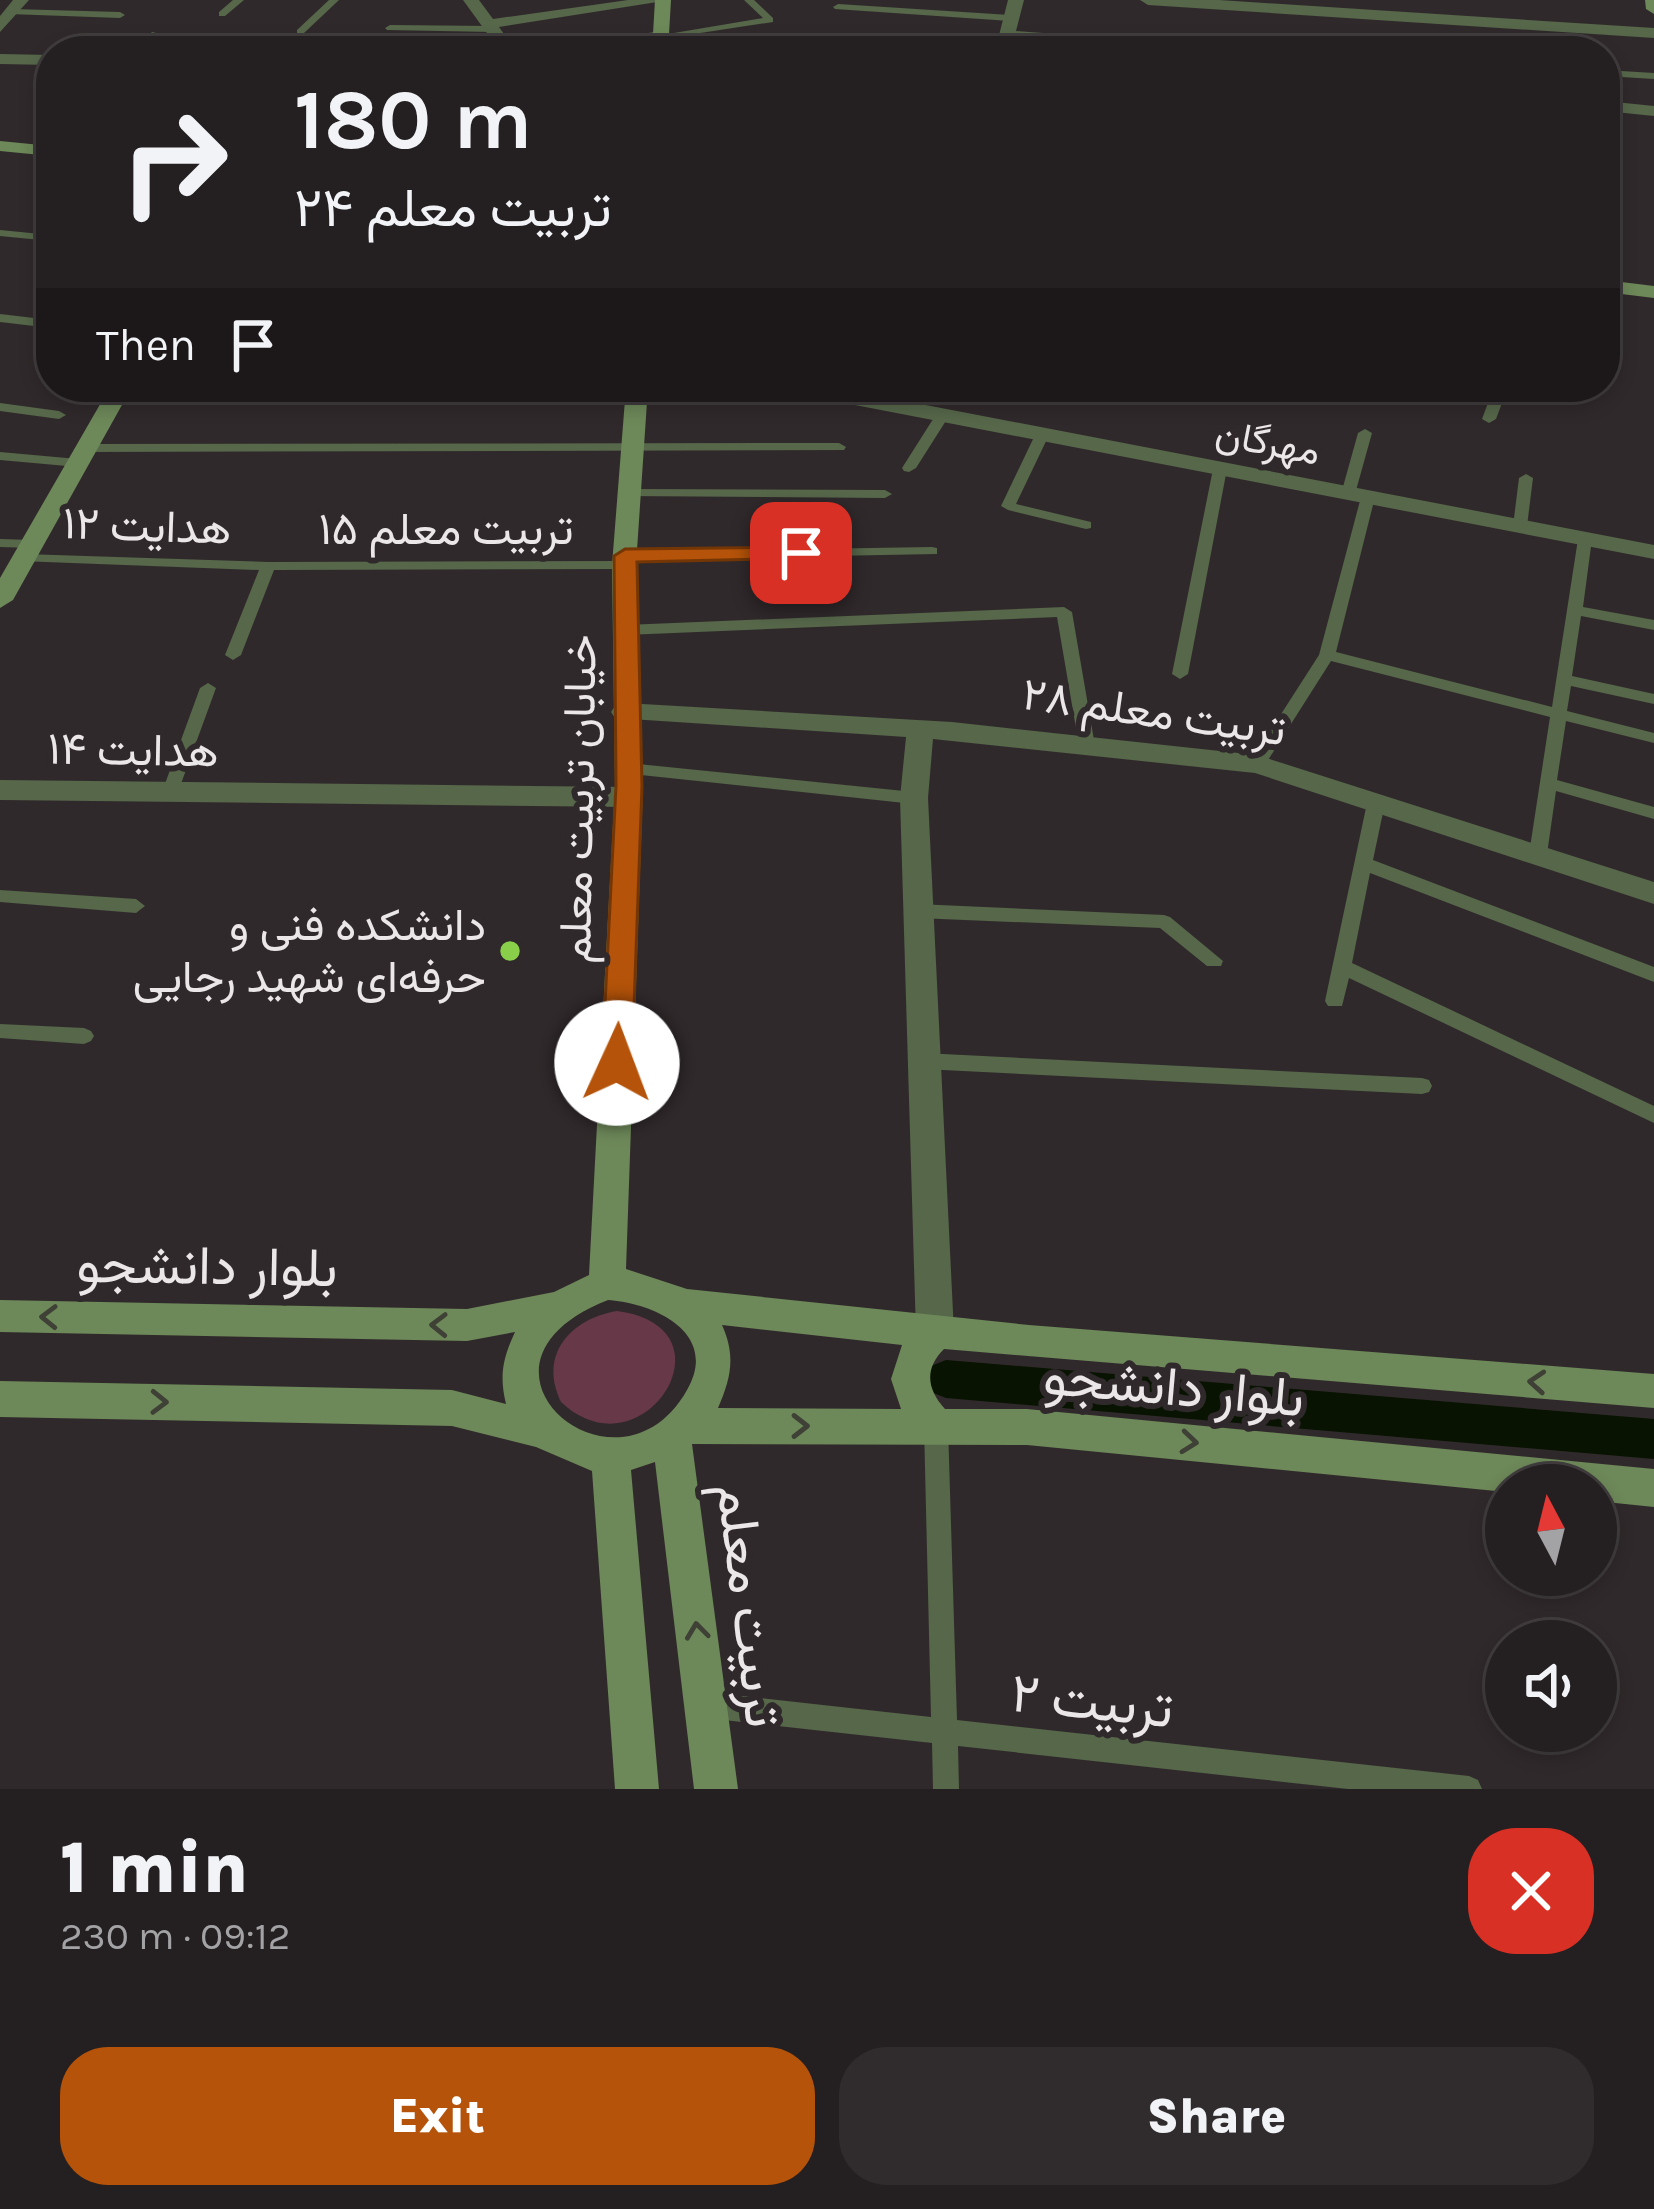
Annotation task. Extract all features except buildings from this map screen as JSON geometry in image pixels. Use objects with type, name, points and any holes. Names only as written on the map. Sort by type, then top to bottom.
[{"type":"street","points":[[471,0],[497,36]]},
{"type":"street","points":[[490,27],[663,0],[661,36]]},
{"type":"street","points":[[1006,35],[1016,0]]},
{"type":"street","points":[[1148,0],[1319,6],[1654,33]]},
{"type":"street","points":[[1653,0],[1654,9]]},
{"type":"street","points":[[0,27],[16,6]]},
{"type":"street","points":[[0,59],[36,60]]},
{"type":"street","points":[[1620,108],[1654,111]]},
{"type":"street","points":[[0,146],[36,150]]},
{"type":"street","points":[[1620,281],[1654,278]]},
{"type":"street","points":[[1620,285],[1654,292]]},
{"type":"street","points":[[0,600],[112,402]]},
{"type":"street","name":"خیابان تربیت معلم","points":[[607,1284],[628,783],[625,560],[636,402]]},
{"type":"street","name":"مهرگان","points":[[872,402],[1654,552]]},
{"type":"street","name":"تربیت معلم ۲۸","points":[[625,712],[920,729],[1257,764],[1654,893]]},
{"type":"street","points":[[920,729],[914,798],[935,1333]]},
{"type":"street","name":"هدایت ۱۴","points":[[0,790],[264,794],[628,783]]},
{"type":"street","points":[[0,1399],[452,1408],[544,1431],[573,1449],[610,1455],[637,1452],[677,1430],[701,1403],[711,1377],[712,1350],[703,1325],[686,1305],[636,1283],[607,1284],[554,1308],[535,1330],[523,1355],[520,1382],[527,1408],[544,1431]]},
{"type":"street","points":[[686,1305],[935,1333],[1654,1391]]},
{"type":"street","name":"بلوار دانشجو","points":[[0,1316],[467,1325],[554,1308]]},
{"type":"street","points":[[935,1333],[918,1347],[909,1366],[909,1388],[919,1409],[936,1426]]},
{"type":"street","name":"بلوار دانشجو","points":[[677,1430],[1027,1426],[1654,1488]]},
{"type":"street","name":"تربیت معلم","points":[[677,1430],[716,1789]]},
{"type":"street","points":[[610,1455],[637,1789]]},
{"type":"lane","points":[[222,14],[239,0]]},
{"type":"lane","points":[[301,32],[334,0]]},
{"type":"lane","points":[[697,36],[770,20],[749,0]]},
{"type":"lane","points":[[16,6],[120,15]]},
{"type":"lane","points":[[838,7],[1006,35]]},
{"type":"lane","points":[[390,28],[490,27]]},
{"type":"lane","points":[[1620,74],[1654,76]]},
{"type":"lane","points":[[0,233],[36,237]]},
{"type":"lane","points":[[0,318],[36,322]]},
{"type":"lane","points":[[1489,419],[1495,402]]},
{"type":"lane","points":[[0,407],[59,415]]},
{"type":"lane","points":[[909,468],[942,416]]},
{"type":"lane","points":[[1257,764],[1327,655],[1365,433]]},
{"type":"lane","points":[[1042,435],[1007,506],[1086,525]]},
{"type":"lane","points":[[0,456],[839,447]]},
{"type":"lane","points":[[1180,674],[1220,469]]},
{"type":"lane","points":[[1520,526],[1526,478]]},
{"type":"lane","points":[[630,493],[885,494]]},
{"type":"lane","points":[[1538,854],[1585,539]]},
{"type":"lane","name":"هدایت ۱۲","points":[[0,543],[28,551],[268,566]]},
{"type":"lane","name":"تربیت معلم ۱۵","points":[[268,566],[932,551]]},
{"type":"lane","points":[[232,655],[268,566]]},
{"type":"lane","points":[[1576,610],[1654,625]]},
{"type":"lane","points":[[625,630],[1064,612],[1087,746]]},
{"type":"lane","points":[[1327,655],[1654,739]]},
{"type":"lane","points":[[1566,680],[1654,699]]},
{"type":"lane","points":[[170,792],[208,688]]},
{"type":"lane","points":[[628,783],[914,798]]},
{"type":"lane","points":[[1552,784],[1654,813]]},
{"type":"lane","points":[[1335,1001],[1376,803]]},
{"type":"lane","points":[[1363,863],[1654,975]]},
{"type":"lane","points":[[0,896],[136,906]]},
{"type":"lane","points":[[917,911],[1164,922],[1214,961]]},
{"type":"lane","points":[[1342,967],[1654,1115]]},
{"type":"lane","points":[[0,1031],[84,1036]]},
{"type":"lane","points":[[923,1061],[1422,1087]]},
{"type":"lane","points":[[936,1426],[946,1789]]},
{"type":"lane","name":"تربیت ۲","points":[[706,1705],[1469,1789]]},
{"type":"shaded area","points":[[617,1311],[653,1323],[672,1343],[675,1367],[666,1391],[647,1411],[621,1423],[592,1421],[561,1402],[553,1369],[556,1355],[585,1322]]},
{"type":"waterway","points":[[946,1379],[1654,1439]]},
{"type":"place","name":"دانشکده فنی و حرفه‌ای شهید رجایی","points":[[510,951]]},
{"type":"route","points":[[617,1063],[629,786],[625,556],[801,553]]}]
